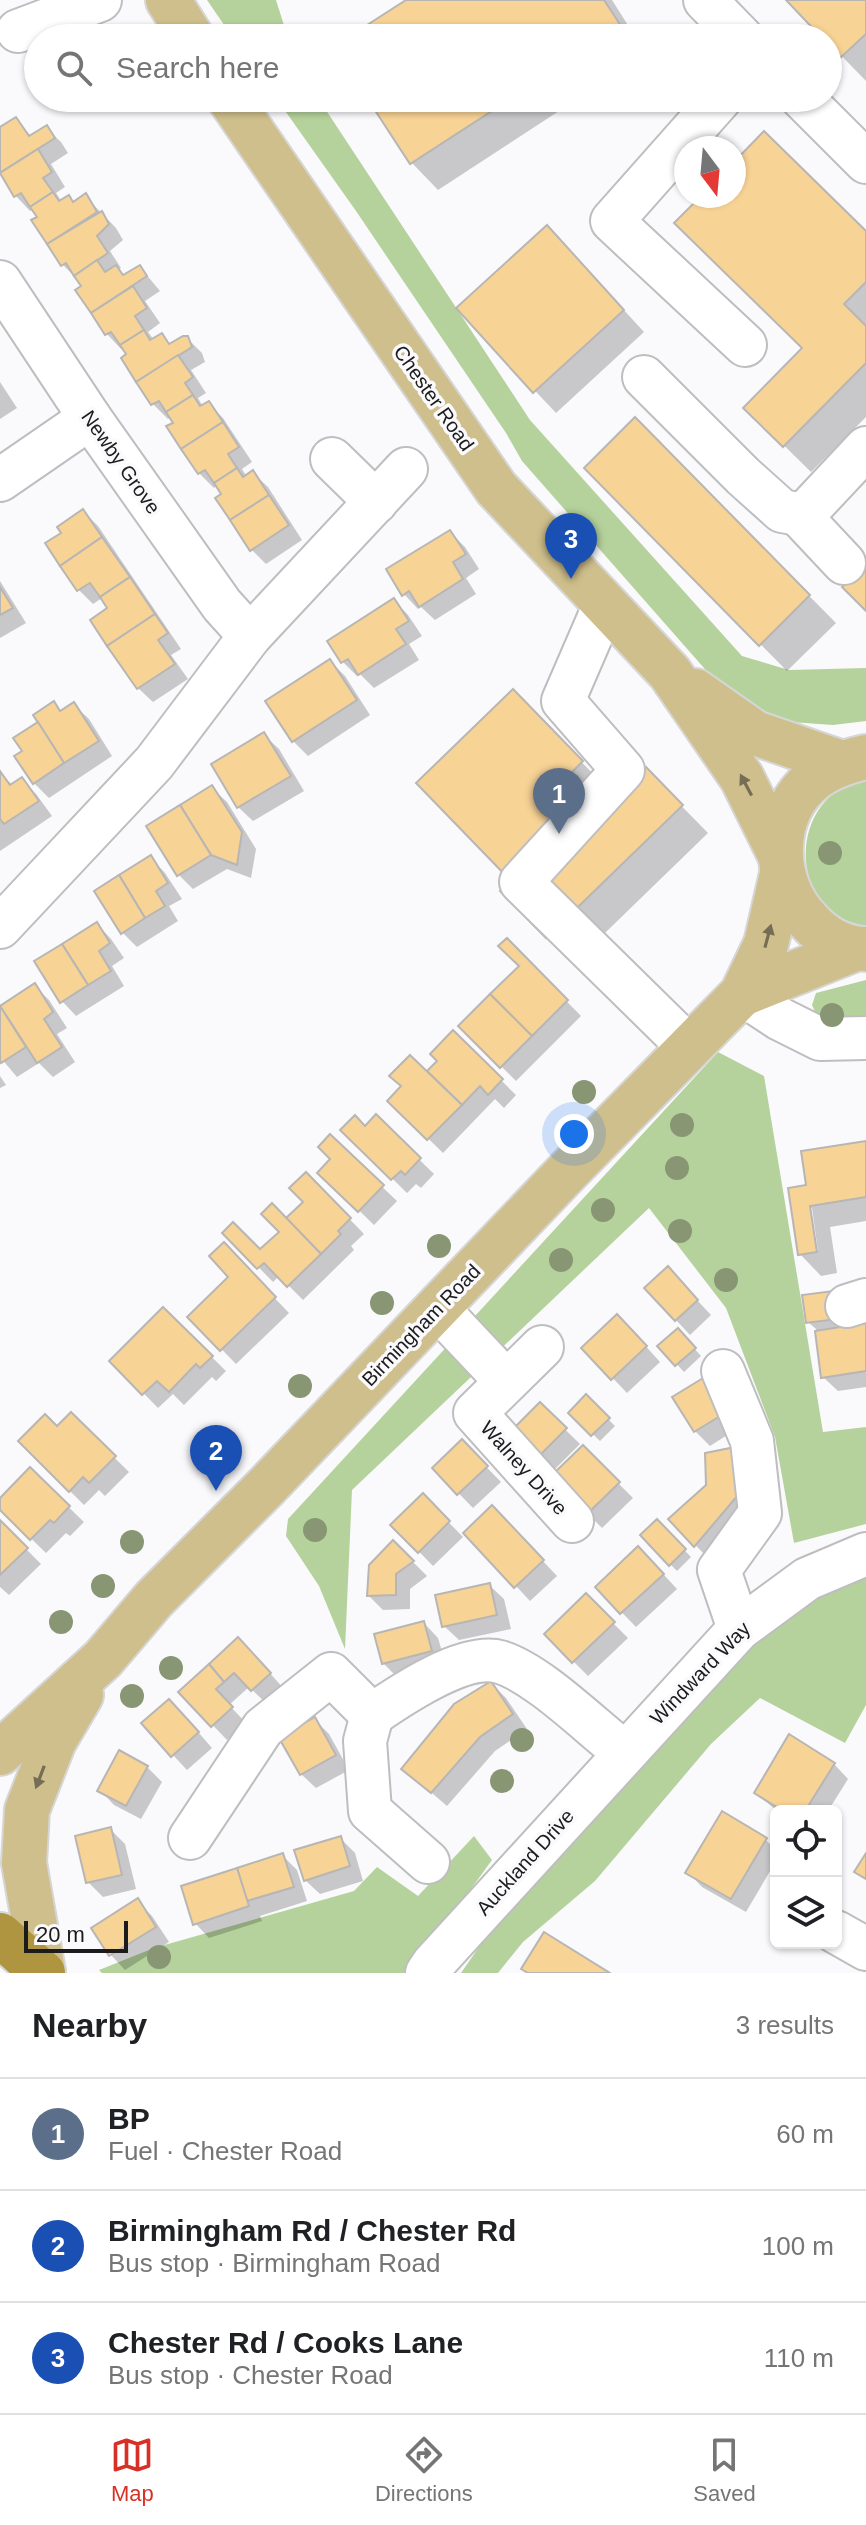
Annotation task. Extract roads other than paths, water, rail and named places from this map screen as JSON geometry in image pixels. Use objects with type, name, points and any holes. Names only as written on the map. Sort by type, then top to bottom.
[{"type":"highway","points":[[0,1935],[43,1973]]},
{"type":"main road","points":[[168,0],[183,24]]},
{"type":"main road","name":"Chester Road","points":[[239,112],[496,488],[670,673],[742,778],[799,911],[821,935],[860,949]]},
{"type":"main road","name":"Chester Road","points":[[670,673],[755,733],[854,760]]},
{"type":"main road","name":"Birmingham Road","points":[[0,1753],[103,1659],[154,1599],[742,994],[766,944],[781,864],[780,841],[792,804],[814,779],[854,760]]},
{"type":"main road","name":"Birmingham Road","points":[[742,994],[860,949]]},
{"type":"main road","name":"Birmingham Road","points":[[43,1973],[24,1863],[27,1810],[54,1741],[103,1659]]},
{"type":"street","points":[[9,38],[47,0]]},
{"type":"street","points":[[43,24],[100,0]]},
{"type":"street","points":[[705,0],[728,24]]},
{"type":"street","points":[[709,112],[612,221],[745,345]]},
{"type":"street","points":[[816,112],[866,162]]},
{"type":"street","name":"Newby Grove","points":[[0,282],[90,418],[222,605],[250,636]]},
{"type":"street","points":[[644,377],[782,511],[798,514],[808,510],[866,448]]},
{"type":"street","points":[[0,480],[90,418]]},
{"type":"street","points":[[332,459],[376,502]]},
{"type":"street","points":[[0,927],[154,763],[250,636],[406,469]]},
{"type":"street","points":[[798,514],[844,563]]},
{"type":"street","points":[[605,604],[563,701],[623,770],[521,882],[690,1048]]},
{"type":"street","points":[[742,994],[780,1019],[820,1039],[866,1038]]},
{"type":"street","points":[[437,1308],[506,1381]]},
{"type":"street","name":"Walney Drive","points":[[542,1347],[475,1413],[572,1521]]},
{"type":"street","points":[[723,1371],[752,1441],[760,1513],[719,1570],[739,1629]]},
{"type":"street","name":"Windward Way","points":[[624,1752],[739,1629],[807,1579],[866,1554]]},
{"type":"street","points":[[428,1862],[370,1811],[367,1785],[365,1741],[372,1715],[412,1688],[472,1662],[499,1662],[562,1700],[624,1752]]},
{"type":"street","points":[[190,1838],[263,1728],[331,1674],[372,1715]]},
{"type":"street","name":"Auckland Drive","points":[[427,1973],[624,1752]]},
{"type":"street","points":[[842,1935],[866,1949]]},
{"type":"place","name":"Chester Rd / Cooks Lane","points":[[571,579]]},
{"type":"place","name":"BP","points":[[559,834]]},
{"type":"place","name":"Birmingham Rd / Chester Rd","points":[[216,1491]]}]
